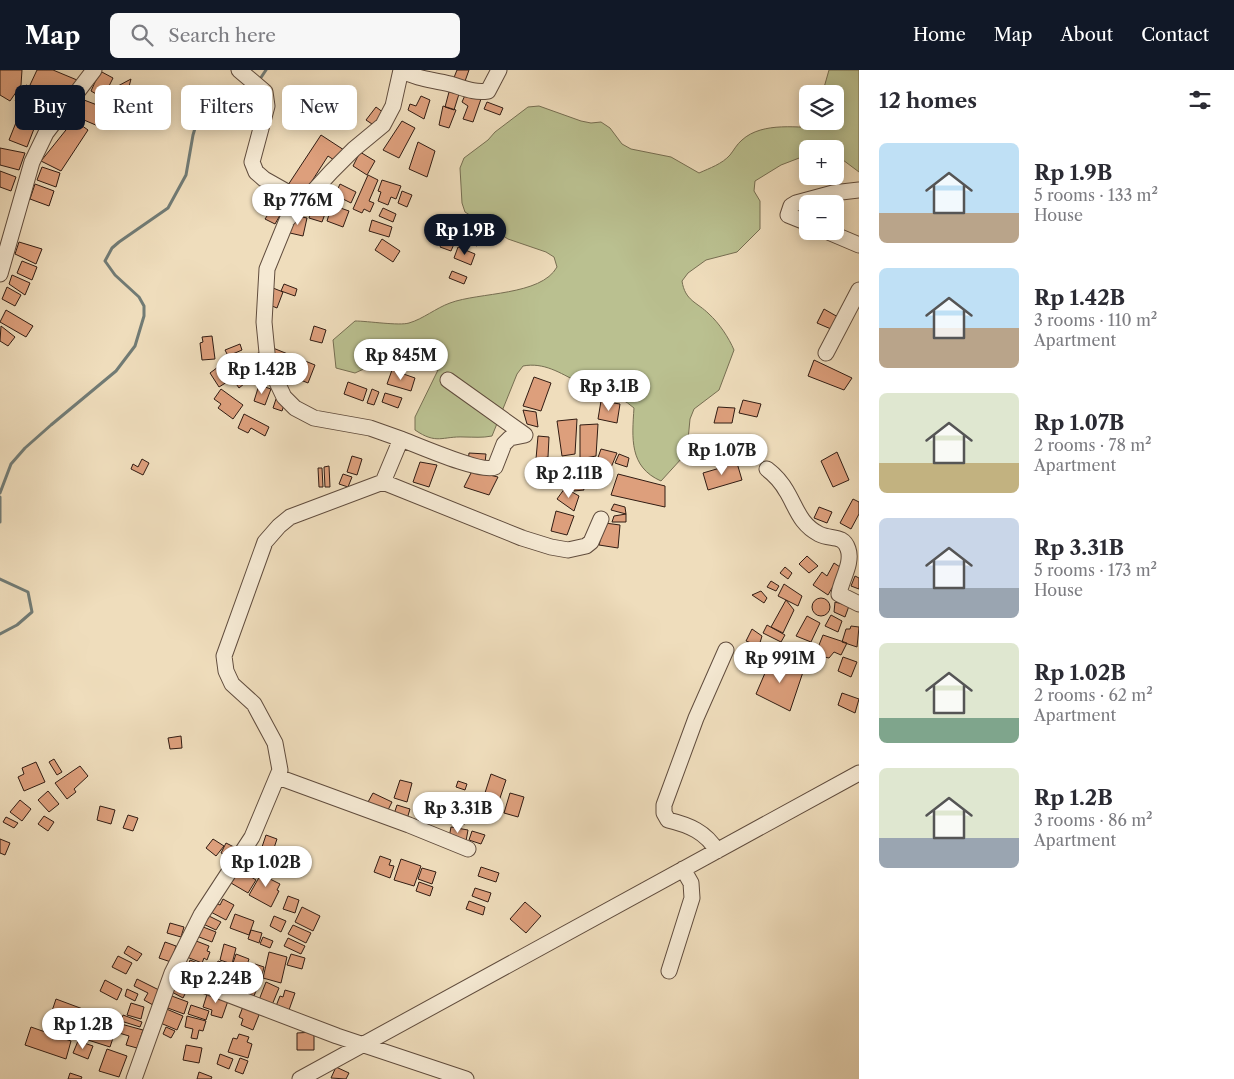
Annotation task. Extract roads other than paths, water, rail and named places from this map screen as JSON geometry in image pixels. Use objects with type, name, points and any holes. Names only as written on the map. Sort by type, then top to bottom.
[{"type":"street","points":[[0,274],[32,162],[46,133],[94,70]]},
{"type":"street","points":[[448,380],[526,435],[510,438],[504,444],[495,467],[489,469],[460,461],[370,428],[324,421],[306,416],[284,397],[268,363],[264,322],[267,269],[287,220],[354,149],[383,125],[394,106],[401,70],[416,78],[451,85],[469,92],[479,92],[488,91],[499,70]]},
{"type":"street","points":[[244,74],[265,92],[267,106],[252,162],[256,172],[264,179],[303,201]]},
{"type":"street","points":[[826,195],[859,190]]},
{"type":"street","points":[[799,202],[791,206],[788,215],[799,219]]},
{"type":"street","points":[[844,239],[859,245]]},
{"type":"street","points":[[826,352],[859,290]]},
{"type":"street","points":[[383,482],[401,438]]},
{"type":"street","points":[[766,469],[776,476],[787,492],[798,515],[812,529],[819,534],[837,537],[845,543],[850,554],[839,594],[859,604]]},
{"type":"street","points":[[134,1079],[172,973],[201,915],[252,837],[280,770],[275,743],[254,704],[232,684],[226,671],[224,656],[265,542],[290,517],[383,482],[522,538],[568,550],[586,546],[591,542],[601,519]]},
{"type":"street","points":[[717,851],[710,838],[686,824],[668,820],[664,813],[664,805],[696,718],[726,650]]},
{"type":"street","points":[[300,1079],[859,773]]},
{"type":"street","points":[[278,777],[409,825],[468,849]]},
{"type":"street","points":[[669,971],[692,898],[691,883],[683,869]]},
{"type":"street","points":[[172,973],[363,1045],[466,1079]]},
{"type":"waterway","points":[[258,82],[266,70]]},
{"type":"waterway","points":[[0,493],[11,464],[25,448],[116,371],[135,346],[144,316],[144,306],[139,297],[115,275],[105,261],[112,248],[119,242],[168,208],[186,175],[194,130]]},
{"type":"waterway","points":[[0,497],[0,522]]},
{"type":"waterway","points":[[0,579],[28,592],[32,612],[17,625],[0,634]]}]
